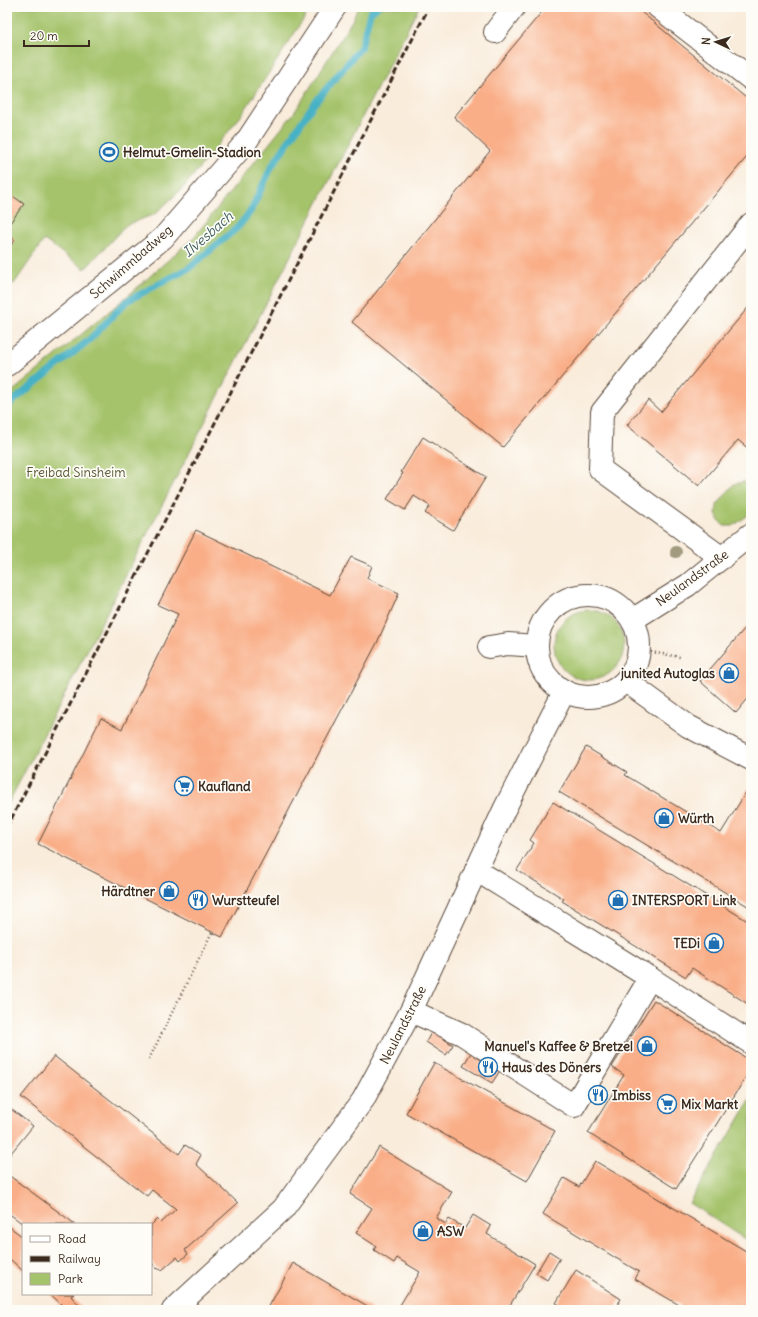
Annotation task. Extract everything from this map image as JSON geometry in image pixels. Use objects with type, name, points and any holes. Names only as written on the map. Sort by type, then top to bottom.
[{"type":"street","points":[[495,32],[514,7]]},
{"type":"street","points":[[658,7],[751,79]]},
{"type":"street","name":"Schwimmbadweg","points":[[7,365],[163,238],[246,142],[333,8]]},
{"type":"street","points":[[722,558],[600,469],[602,412],[751,224]]},
{"type":"street","name":"Neulandstraße","points":[[632,620],[688,585],[751,534]]},
{"type":"street","points":[[582,595],[597,595],[611,600],[623,608],[632,620],[638,635],[640,651],[635,667],[626,681],[616,689],[604,695],[591,698],[577,696],[564,692],[553,684],[544,673],[539,660],[537,646],[539,631],[545,618],[555,607],[568,599],[582,595]]},
{"type":"street","points":[[488,647],[508,644],[537,646]]},
{"type":"street","points":[[626,681],[688,726],[751,759]]},
{"type":"street","name":"Neulandstraße","points":[[173,1310],[284,1209],[363,1100],[411,1012],[476,870],[564,692]]},
{"type":"street","points":[[476,870],[650,978],[751,1043]]},
{"type":"street","points":[[411,1012],[462,1034],[574,1106],[650,978]]},
{"type":"path","points":[[652,652],[680,657]]},
{"type":"path","points":[[149,1059],[212,932]]},
{"type":"green space","name":"Helmut-Gmelin-Stadion","points":[[7,7],[302,7],[307,14],[241,116],[183,188],[155,214],[126,225],[85,269],[44,240],[14,284],[7,280]]},
{"type":"green space","name":"Freibad Sinsheim","points":[[358,7],[419,7],[7,806],[7,396],[130,294],[194,237],[294,113],[353,19]]},
{"type":"green space","points":[[751,482],[751,513],[733,526],[724,526],[719,521],[716,514],[717,505],[734,484]]},
{"type":"green space","points":[[589,610],[602,613],[614,620],[621,632],[624,645],[621,658],[614,670],[602,677],[589,680],[576,677],[564,670],[557,658],[554,645],[557,632],[564,620],[576,613]]},
{"type":"green space","points":[[751,1099],[751,1243],[689,1203]]},
{"type":"building","points":[[546,7],[635,7],[751,102],[751,152],[503,447],[352,322],[490,151],[454,117]]},
{"type":"building","points":[[7,192],[24,204],[7,227]]},
{"type":"building","points":[[7,234],[15,240],[7,250]]},
{"type":"building","points":[[751,304],[751,451],[738,440],[699,486],[627,425],[648,400],[661,412]]},
{"type":"building","points":[[423,437],[486,477],[453,530],[425,513],[430,506],[414,496],[405,510],[387,499],[403,473],[401,472]]},
{"type":"building","name":"Kaufland","points":[[196,530],[330,595],[351,557],[372,566],[367,578],[399,593],[377,643],[222,937],[38,844],[101,718],[122,729],[178,614],[158,605]]},
{"type":"building","points":[[751,621],[751,695],[736,713],[700,681]]},
{"type":"building","points":[[586,747],[627,772],[625,775],[721,833],[748,789],[751,791],[751,908],[559,792]]},
{"type":"building","points":[[553,802],[751,923],[751,1006],[692,968],[686,977],[562,901],[564,899],[517,870],[534,843],[530,840]]},
{"type":"building","name":"Mix Markt","points":[[654,1000],[751,1061],[751,1069],[676,1189],[588,1133],[624,1075],[612,1067]]},
{"type":"building","points":[[432,1031],[453,1045],[446,1055],[426,1042]]},
{"type":"building","points":[[472,1051],[501,1069],[492,1083],[463,1066]]},
{"type":"building","points":[[54,1056],[179,1154],[185,1145],[201,1155],[196,1164],[238,1203],[185,1250],[188,1254],[180,1261],[177,1257],[162,1270],[156,1268],[152,1263],[152,1224],[157,1219],[161,1223],[176,1209],[152,1190],[147,1196],[21,1097]]},
{"type":"building","points":[[434,1063],[555,1131],[527,1181],[406,1113]]},
{"type":"building","points":[[7,1106],[33,1126],[7,1158]]},
{"type":"building","name":"ASW","points":[[379,1147],[452,1192],[436,1218],[446,1224],[449,1219],[465,1228],[473,1215],[491,1226],[487,1234],[535,1264],[507,1310],[397,1310],[420,1272],[397,1258],[394,1263],[374,1250],[376,1246],[356,1233],[372,1208],[350,1194]]},
{"type":"building","points":[[595,1161],[751,1254],[751,1310],[679,1310],[681,1306],[635,1279],[639,1272],[543,1214],[564,1178],[579,1187]]},
{"type":"building","points":[[7,1174],[74,1223],[22,1223],[7,1212]]},
{"type":"building","points":[[7,1225],[22,1236],[22,1270],[11,1260],[7,1264]]},
{"type":"building","points":[[549,1251],[560,1258],[547,1280],[536,1273]]},
{"type":"building","points":[[293,1263],[371,1308],[370,1310],[267,1310]]},
{"type":"building","points":[[576,1270],[621,1299],[614,1310],[567,1310],[556,1303]]},
{"type":"building","points":[[51,1295],[72,1295],[71,1296],[83,1310],[55,1310],[61,1304]]},
{"type":"waterway","name":"Ilvesbach","points":[[7,406],[89,340],[127,301],[189,268],[238,227],[250,212],[272,166],[313,105],[361,47],[370,13],[377,7]]},
{"type":"railway","points":[[7,827],[429,7]]},
{"type":"place","name":"Helmut-Gmelin-Stadion","points":[[109,152]]},
{"type":"place","name":"junited Autoglas","points":[[729,673]]},
{"type":"place","name":"Kaufland","points":[[184,786]]},
{"type":"place","name":"Würth","points":[[664,818]]},
{"type":"place","name":"Härdtner","points":[[169,891]]},
{"type":"place","name":"Wurstteufel","points":[[198,900]]},
{"type":"place","name":"INTERSPORT Link","points":[[618,900]]},
{"type":"place","name":"TEDi","points":[[714,943]]},
{"type":"place","name":"Manuel's Kaffee & Bretzel","points":[[647,1046]]},
{"type":"place","name":"Haus des Döners","points":[[488,1067]]},
{"type":"place","name":"Imbiss","points":[[598,1095]]},
{"type":"place","name":"Mix Markt","points":[[667,1104]]},
{"type":"place","name":"ASW","points":[[423,1231]]}]
